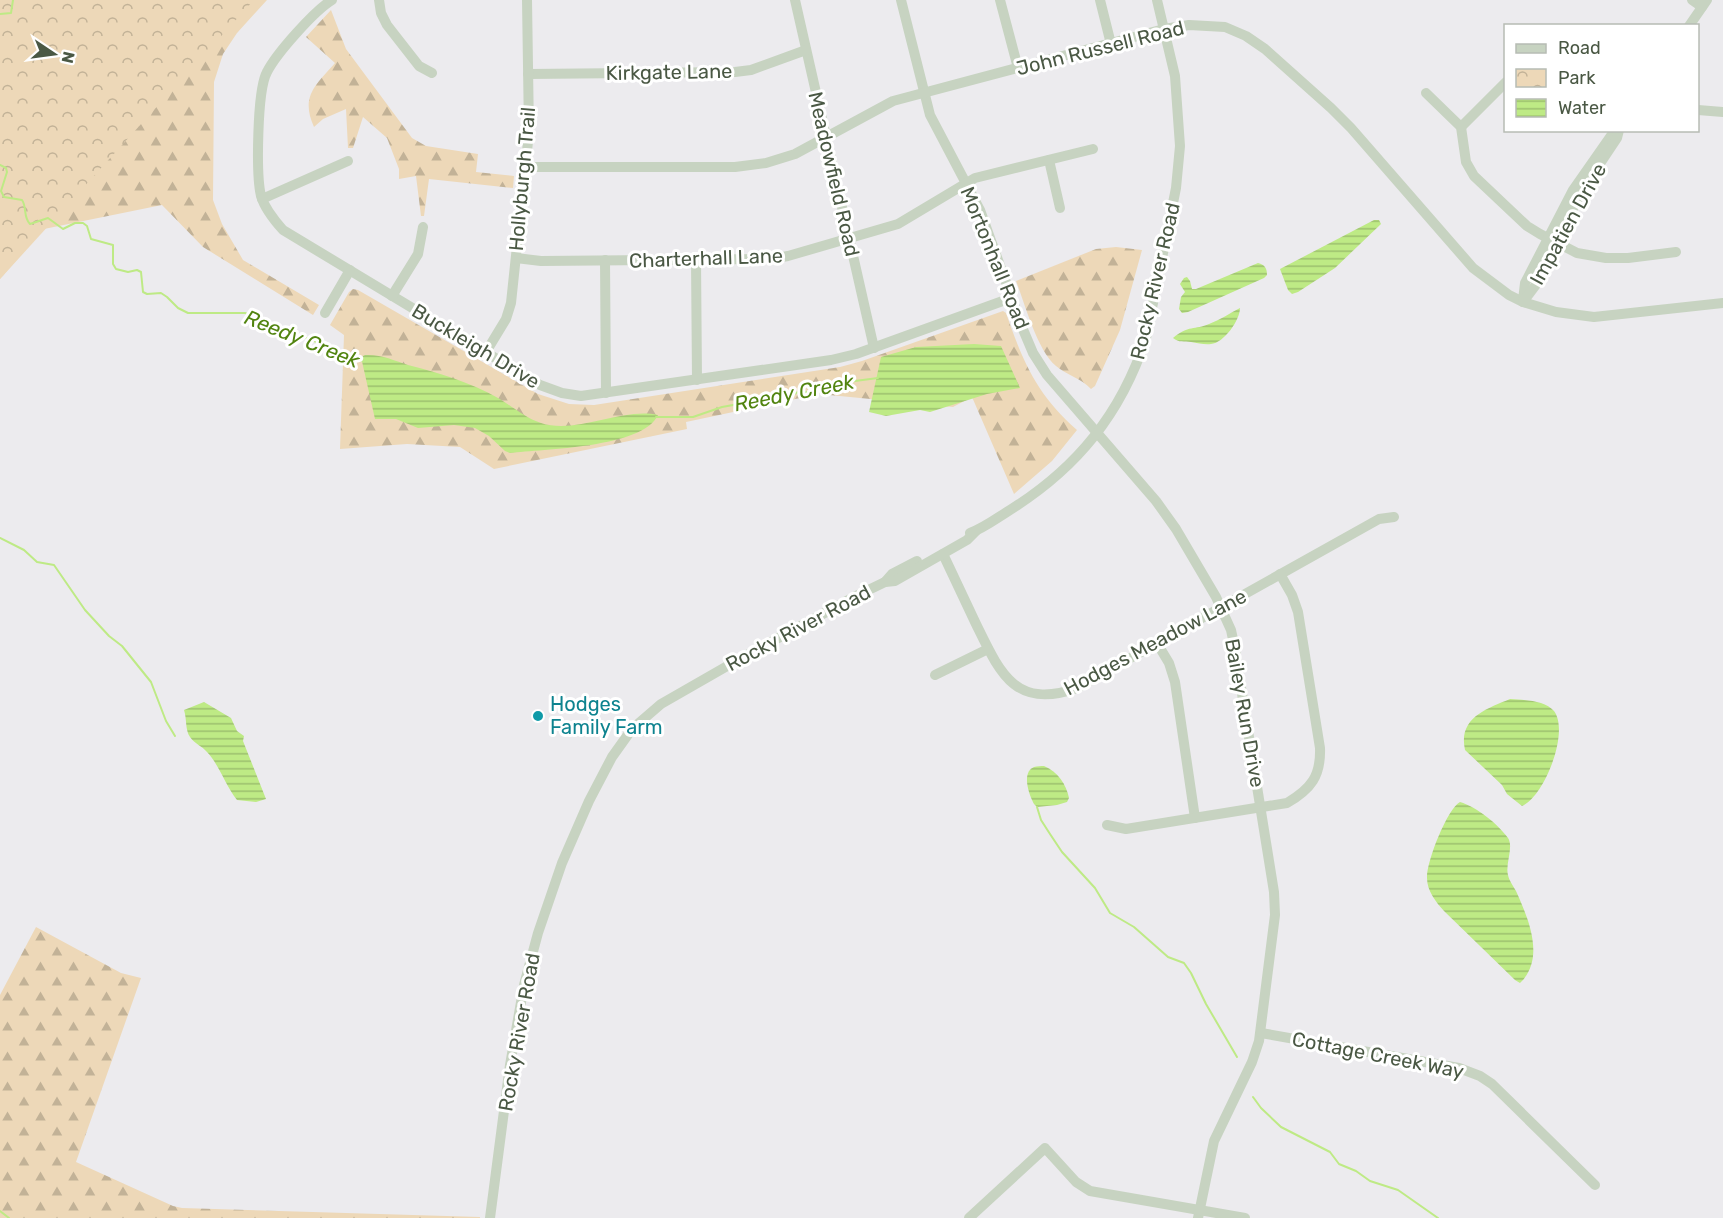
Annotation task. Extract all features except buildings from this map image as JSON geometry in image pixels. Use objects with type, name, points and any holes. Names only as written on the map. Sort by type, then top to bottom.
[{"type":"street","name":"Buckleigh Drive","points":[[332,0],[303,26],[266,73],[259,99],[262,199],[274,220],[283,230],[540,385],[562,393],[581,396],[831,360],[874,348],[1011,298]]},
{"type":"street","points":[[379,0],[381,13],[387,25],[419,66],[432,73]]},
{"type":"street","name":"Hollyburgh Trail","points":[[486,352],[506,319],[511,303],[529,132],[527,0]]},
{"type":"street","name":"Meadowfield Road","points":[[795,0],[874,348]]},
{"type":"street","name":"Mortonhall Road","points":[[901,0],[937,132],[980,210],[1033,353],[1047,375],[1098,432]]},
{"type":"street","points":[[1000,0],[1018,68]]},
{"type":"street","points":[[1100,0],[1111,44]]},
{"type":"street","name":"Rocky River Road","points":[[885,582],[895,581],[967,540],[976,531],[1053,481],[1098,432],[1128,385],[1146,338],[1179,168],[1180,128],[1175,76],[1157,0]]},
{"type":"street","points":[[1690,24],[1704,3],[1692,0]]},
{"type":"street","name":"John Russell Road","points":[[525,167],[735,167],[766,163],[795,154],[885,105],[925,93],[1164,30],[1189,25],[1225,27],[1246,36],[1265,49],[1300,79],[1351,128],[1473,268],[1509,295],[1523,302],[1556,312],[1594,317],[1723,303]]},
{"type":"street","name":"Kirkgate Lane","points":[[528,74],[735,72],[751,70],[806,50]]},
{"type":"street","points":[[1461,127],[1504,84]]},
{"type":"street","points":[[1426,93],[1461,127],[1467,162],[1474,176],[1527,226],[1577,253],[1606,258],[1628,258],[1676,252]]},
{"type":"street","points":[[1699,110],[1723,112]]},
{"type":"street","name":"Impatien Drive","points":[[1523,302],[1525,283],[1552,241],[1573,190],[1616,132]]},
{"type":"street","name":"Charterhall Lane","points":[[516,258],[541,261],[771,259],[806,252],[898,224],[975,178],[1093,149]]},
{"type":"street","points":[[1049,160],[1060,208]]},
{"type":"street","points":[[262,199],[348,161]]},
{"type":"street","points":[[392,296],[418,254],[423,227]]},
{"type":"street","points":[[696,259],[697,380]]},
{"type":"street","points":[[605,260],[606,393]]},
{"type":"street","points":[[324,313],[350,270]]},
{"type":"street","name":"Bailey Run Drive","points":[[1098,432],[1156,501],[1176,529],[1216,597],[1231,630],[1274,892],[1275,915],[1261,1033],[1252,1062],[1214,1141],[1199,1214]]},
{"type":"street","name":"Hodges Meadow Lane","points":[[943,554],[988,649],[1006,679],[1024,690],[1037,694],[1057,695],[1077,688],[1379,519],[1394,517]]},
{"type":"street","name":"Rocky River Road","points":[[490,1218],[510,1065],[524,986],[538,933],[562,863],[589,801],[612,757],[632,729],[661,704],[736,661],[885,582],[892,574],[966,534],[976,531]]},
{"type":"street","points":[[1107,825],[1126,829],[1287,803],[1303,793],[1315,778],[1320,760],[1298,612],[1280,574]]},
{"type":"street","points":[[1157,643],[1169,663],[1175,682],[1195,818]]},
{"type":"street","points":[[935,675],[988,649]]},
{"type":"street","name":"Cottage Creek Way","points":[[1261,1033],[1473,1072],[1492,1084],[1595,1185]]},
{"type":"street","points":[[969,1218],[1045,1148],[1076,1182],[1090,1191],[1199,1214],[1245,1218]]},
{"type":"green space","points":[[0,0],[267,0],[237,33],[223,54],[214,82],[213,200],[222,224],[243,260],[319,305],[313,315],[203,247],[162,205],[44,229],[0,279]]},
{"type":"green space","points":[[0,0],[254,0],[0,279]]},
{"type":"green space","points":[[331,10],[346,49],[412,138],[426,146],[478,154],[476,172],[514,176],[513,188],[429,179],[424,216],[421,216],[416,176],[399,179],[399,169],[387,138],[363,117],[353,148],[348,148],[346,109],[323,119],[314,127],[310,116],[309,99],[316,85],[335,63],[306,37]]},
{"type":"green space","points":[[1116,247],[1142,250],[1120,330],[1095,386],[1091,389],[1049,359],[1037,338],[1016,281],[1096,249]]},
{"type":"green space","points":[[353,289],[538,394],[569,404],[594,405],[840,367],[1003,311],[1006,313],[1025,362],[1041,391],[1077,430],[1052,461],[1014,494],[972,397],[953,407],[819,394],[686,422],[687,429],[494,469],[460,447],[407,444],[340,449],[344,335],[330,325]]},
{"type":"green space","points":[[36,927],[121,973],[141,978],[76,1162],[182,1208],[480,1218],[0,1218],[0,995]]},
{"type":"water","points":[[1374,220],[1379,220],[1381,224],[1335,268],[1298,292],[1292,294],[1288,290],[1280,269]]},
{"type":"water","points":[[1258,263],[1266,269],[1267,275],[1264,278],[1188,312],[1182,313],[1179,309],[1181,297],[1185,292],[1180,284],[1184,278],[1187,277],[1192,289],[1196,289]]},
{"type":"water","points":[[1240,308],[1237,319],[1230,330],[1216,343],[1204,344],[1179,341],[1173,338],[1183,331],[1204,326]]},
{"type":"water","points":[[974,344],[1001,346],[1020,388],[987,394],[930,412],[920,410],[886,416],[869,412],[881,357],[916,347]]},
{"type":"water","points":[[365,355],[387,358],[465,383],[487,392],[535,421],[555,426],[584,424],[629,415],[658,415],[649,426],[613,440],[591,445],[510,453],[475,428],[454,425],[418,428],[396,419],[375,419],[361,357]]},
{"type":"water","points":[[1510,699],[1534,701],[1550,707],[1558,721],[1557,748],[1546,778],[1539,790],[1522,806],[1507,794],[1502,785],[1465,750],[1464,739],[1470,722],[1483,711]]},
{"type":"water","points":[[204,702],[231,718],[237,731],[244,736],[243,741],[266,799],[256,802],[237,800],[212,757],[190,737],[184,710]]},
{"type":"water","points":[[1044,766],[1057,775],[1063,783],[1069,798],[1067,802],[1037,807],[1034,804],[1028,790],[1028,774],[1034,767]]},
{"type":"water","points":[[1460,802],[1487,817],[1510,842],[1508,875],[1529,925],[1533,950],[1528,973],[1520,983],[1444,911],[1430,892],[1427,878],[1434,849],[1449,815]]},
{"type":"waterway","points":[[0,14],[11,13],[13,0]]},
{"type":"waterway","name":"Reedy Creek","points":[[0,165],[6,168],[7,172],[1,191],[4,197],[22,200],[26,218],[30,224],[48,218],[63,229],[75,223],[83,223],[87,226],[91,239],[113,245],[113,264],[116,269],[141,272],[143,292],[161,293],[178,308],[188,313],[245,313],[363,361]]},
{"type":"waterway","name":"Reedy Creek","points":[[656,417],[693,417],[722,407],[766,399],[784,399],[798,392],[812,392],[855,381],[878,378]]},
{"type":"waterway","points":[[0,538],[24,550],[37,562],[54,565],[85,610],[109,636],[122,646],[151,682],[166,721],[175,736]]},
{"type":"waterway","points":[[1037,807],[1041,820],[1062,852],[1095,888],[1110,913],[1134,927],[1168,957],[1184,963],[1237,1057]]},
{"type":"waterway","points":[[1253,1097],[1281,1127],[1330,1152],[1339,1164],[1356,1171],[1370,1181],[1398,1190],[1438,1218]]},
{"type":"waterway","points":[[0,1211],[9,1218]]},
{"type":"place","name":"Hodges Family Farm","points":[[538,716]]}]
